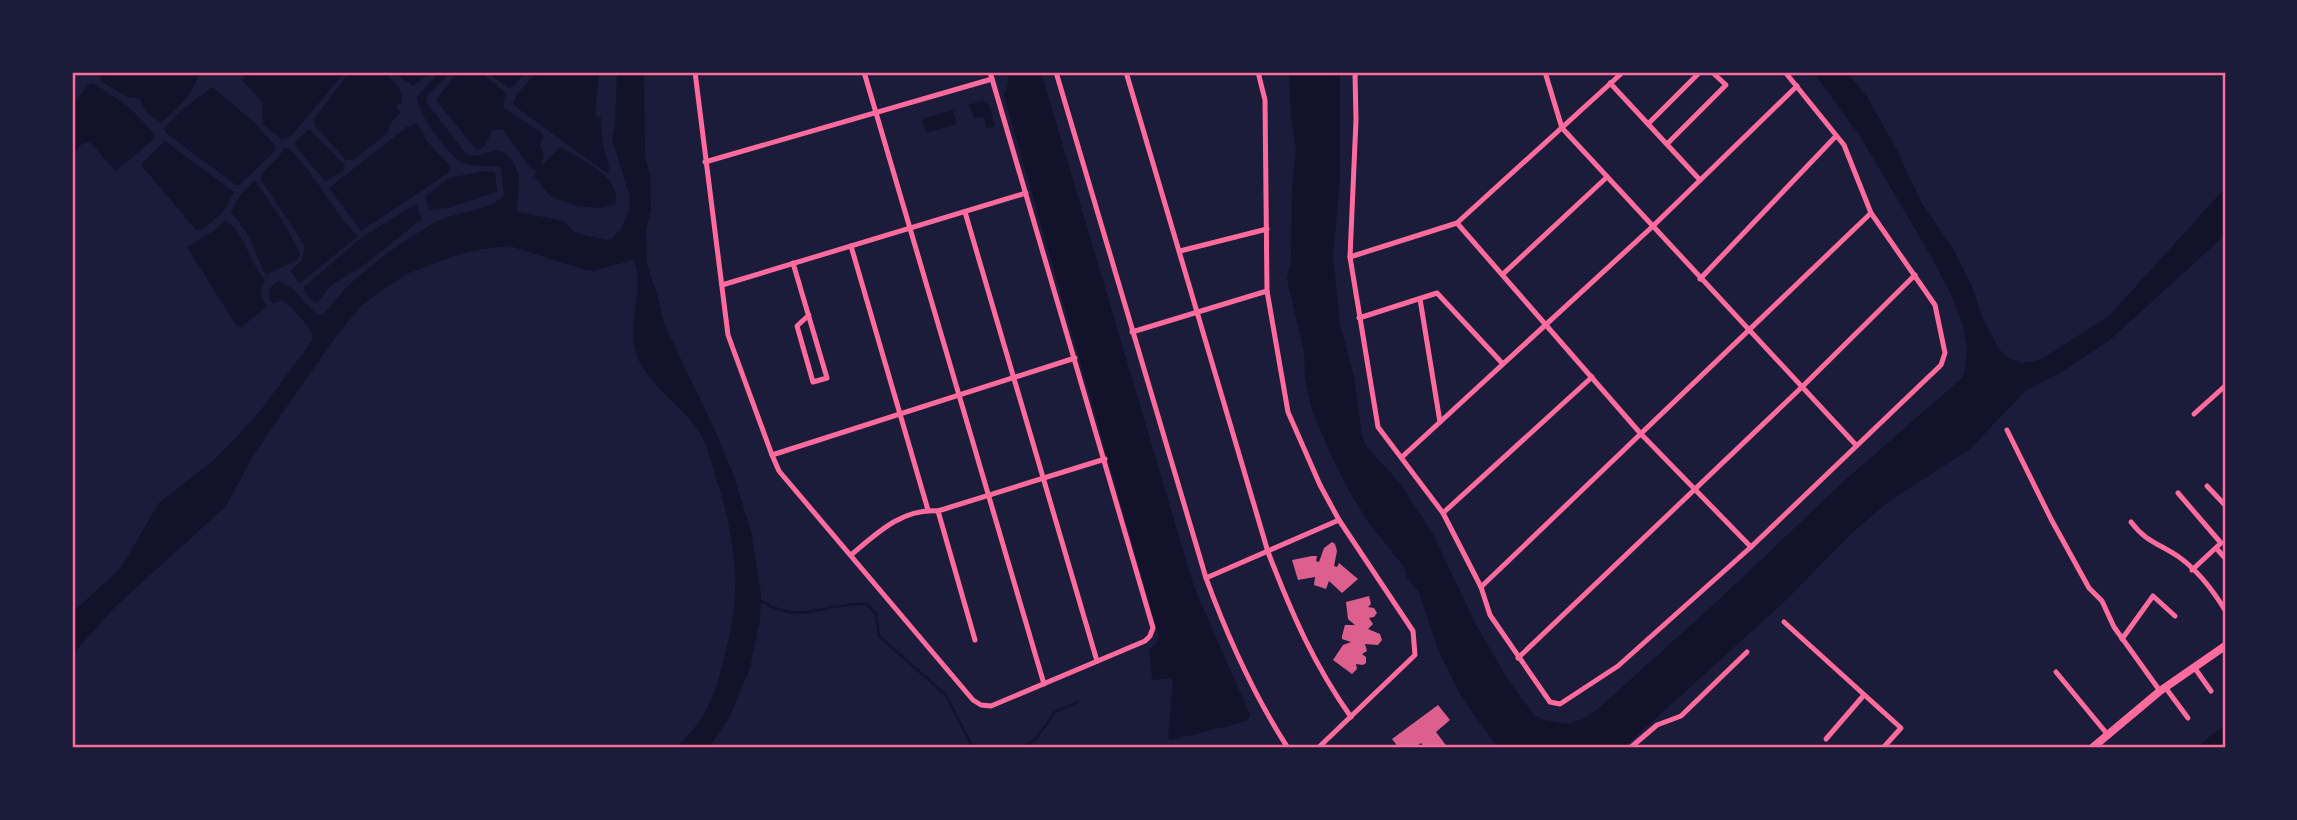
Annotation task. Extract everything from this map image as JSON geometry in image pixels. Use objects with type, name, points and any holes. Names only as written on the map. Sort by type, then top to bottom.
[{"type":"main road","points":[[2092,748],[2163,689],[2225,646]]},
{"type":"street","points":[[695,72],[728,335],[779,471],[973,700],[981,705],[991,706],[1144,642],[1153,628],[990,72]]},
{"type":"street","points":[[864,72],[1044,684]]},
{"type":"street","points":[[1056,72],[1206,578],[1222,623],[1248,681],[1288,748]]},
{"type":"street","points":[[1126,72],[1268,552],[1297,627],[1331,689],[1351,718]]},
{"type":"street","points":[[1258,72],[1265,100],[1267,291],[1289,412],[1320,485],[1339,520],[1413,631],[1415,655],[1318,748]]},
{"type":"street","points":[[1355,72],[1356,120],[1350,257],[1378,427],[1443,513],[1481,587],[1490,615],[1518,658],[1550,702],[1560,704],[1618,666],[1751,547],[1941,365],[1945,353],[1935,305],[1871,213],[1844,145],[1785,72]]},
{"type":"street","points":[[1545,72],[1562,128],[1856,445]]},
{"type":"street","points":[[1350,257],[1457,223],[1623,72]]},
{"type":"street","points":[[1648,124],[1700,72]]},
{"type":"street","points":[[1667,144],[1726,85],[1712,72]]},
{"type":"street","points":[[705,162],[992,79]]},
{"type":"street","points":[[1611,83],[1700,180]]},
{"type":"street","points":[[1402,457],[1652,227],[1797,86]]},
{"type":"street","points":[[1700,279],[1836,136]]},
{"type":"street","points":[[1503,274],[1607,177]]},
{"type":"street","points":[[722,285],[1026,194]]},
{"type":"street","points":[[965,212],[1097,661]]},
{"type":"street","points":[[1481,587],[1871,213]]},
{"type":"street","points":[[1457,223],[1640,434],[1751,547]]},
{"type":"street","points":[[1180,251],[1267,229]]},
{"type":"street","points":[[851,246],[928,510]]},
{"type":"street","points":[[793,263],[809,315],[827,378],[813,382],[797,326],[809,315]]},
{"type":"street","points":[[1518,658],[1803,386],[1915,275]]},
{"type":"street","points":[[1132,332],[1267,291]]},
{"type":"street","points":[[1359,318],[1437,293],[1503,364]]},
{"type":"street","points":[[1420,299],[1440,422]]},
{"type":"street","points":[[772,455],[1075,358]]},
{"type":"street","points":[[1443,513],[1592,377]]},
{"type":"street","points":[[2194,414],[2225,386]]},
{"type":"street","points":[[2007,430],[2051,519],[2089,587],[2102,601],[2122,639],[2188,718]]},
{"type":"street","points":[[851,555],[890,522],[928,510],[938,511],[1105,459]]},
{"type":"street","points":[[2207,486],[2225,505]]},
{"type":"street","points":[[2178,493],[2221,543],[2192,569]]},
{"type":"street","points":[[938,511],[975,640]]},
{"type":"street","points":[[1206,578],[1339,520]]},
{"type":"street","points":[[2131,522],[2143,537],[2179,557],[2192,569],[2217,596],[2225,611]]},
{"type":"street","points":[[2216,548],[2225,558]]},
{"type":"street","points":[[2122,639],[2153,596],[2175,615]]},
{"type":"street","points":[[1784,622],[1901,728],[1883,748]]},
{"type":"street","points":[[1630,748],[1657,725],[1681,716],[1747,652]]},
{"type":"street","points":[[2194,667],[2211,691]]},
{"type":"street","points":[[2056,672],[2108,735]]},
{"type":"street","points":[[1826,739],[1864,695]]},
{"type":"shaded area","points":[[103,72],[198,72],[190,93],[161,123],[146,112],[140,99],[128,97],[102,82],[100,76]]},
{"type":"shaded area","points":[[248,72],[345,72],[290,137],[281,139],[263,124],[262,102],[242,80]]},
{"type":"shaded area","points":[[353,72],[384,72],[399,89],[402,102],[396,106],[400,113],[390,124],[388,133],[353,160],[346,160],[314,125],[314,119],[344,79]]},
{"type":"shaded area","points":[[394,72],[431,72],[413,86]]},
{"type":"shaded area","points":[[440,72],[451,72],[426,97],[427,103],[466,154],[499,151],[509,156],[519,178],[517,212],[564,221],[576,233],[607,240],[613,238],[621,228],[629,210],[630,197],[612,139],[617,72],[644,72],[645,155],[650,176],[651,209],[646,229],[647,264],[664,324],[734,476],[752,535],[761,594],[760,619],[750,668],[730,716],[709,748],[676,748],[703,716],[722,666],[734,605],[733,547],[723,501],[704,442],[695,426],[644,370],[634,348],[638,280],[633,260],[594,271],[510,246],[457,255],[406,274],[362,305],[337,335],[252,458],[226,506],[115,607],[72,655],[72,613],[121,568],[158,504],[216,458],[257,415],[312,341],[313,334],[290,306],[282,300],[272,303],[269,293],[273,285],[279,281],[293,289],[316,314],[322,315],[357,278],[411,237],[443,219],[489,205],[504,196],[501,167],[468,164],[457,159],[421,112],[417,96]]},
{"type":"shaded area","points":[[460,72],[481,72],[506,93],[504,108],[542,133],[540,145],[544,157],[540,167],[560,147],[563,148],[607,178],[616,195],[615,205],[599,208],[576,206],[550,196],[534,176],[537,170],[531,169],[503,130],[492,130],[485,146],[478,150],[475,148],[436,100]]},
{"type":"shaded area","points":[[487,72],[525,72],[514,86],[509,88]]},
{"type":"shaded area","points":[[537,72],[599,72],[595,115],[601,118],[608,174],[513,105],[517,94]]},
{"type":"shaded area","points":[[1007,72],[1041,72],[1194,587],[1250,715],[1247,721],[1176,739],[1171,740],[1168,737],[1173,680],[1152,678],[1149,650],[1159,637],[1004,95],[1009,82]]},
{"type":"shaded area","points":[[1289,72],[1340,72],[1340,180],[1333,257],[1340,324],[1354,377],[1362,436],[1366,446],[1400,483],[1432,532],[1475,623],[1507,678],[1534,715],[1544,720],[1567,724],[1583,719],[1599,708],[1723,596],[1845,480],[1962,378],[1967,348],[1962,322],[1951,294],[1860,136],[1813,72],[1847,72],[1867,97],[1896,148],[1921,202],[1954,250],[1972,287],[1984,321],[1999,349],[2008,358],[2021,363],[2036,361],[2109,316],[2225,188],[2225,235],[2111,339],[2062,372],[2025,391],[1970,449],[1888,502],[1852,533],[1782,604],[1623,748],[1498,748],[1461,696],[1437,647],[1419,592],[1407,578],[1405,568],[1368,522],[1348,489],[1311,408],[1305,378],[1304,352],[1287,279],[1291,260],[1292,188],[1296,149],[1291,119]]},
{"type":"shaded area","points":[[90,83],[129,107],[154,136],[153,140],[117,170],[113,169],[91,143],[83,143],[72,155],[72,105]]},
{"type":"shaded area","points":[[212,87],[255,123],[276,147],[239,185],[166,133],[164,128],[183,109]]},
{"type":"shaded area","points":[[982,101],[989,105],[995,126],[987,128],[984,118],[974,119],[969,105]]},
{"type":"shaded area","points":[[953,110],[957,124],[926,133],[922,119]]},
{"type":"shaded area","points":[[416,123],[425,139],[450,166],[448,173],[361,231],[329,188],[408,126]]},
{"type":"shaded area","points":[[309,129],[345,165],[343,171],[325,181],[295,146],[296,141]]},
{"type":"shaded area","points":[[165,141],[234,192],[223,212],[201,231],[195,229],[142,166]]},
{"type":"shaded area","points":[[284,148],[288,148],[298,158],[357,235],[300,283],[290,271],[302,260],[305,246],[261,180],[262,175]]},
{"type":"shaded area","points":[[485,171],[495,172],[497,192],[448,208],[430,210],[425,197],[449,178]]},
{"type":"shaded area","points":[[255,180],[285,225],[300,254],[297,260],[267,274],[247,233],[231,212],[241,194]]},
{"type":"shaded area","points":[[414,205],[417,206],[422,219],[363,266],[330,286],[318,302],[314,302],[305,293],[304,287],[362,237]]},
{"type":"shaded area","points":[[225,220],[238,232],[265,280],[260,293],[267,307],[241,327],[236,325],[187,247],[215,230]]},
{"type":"shaded area","points":[[2225,725],[2225,748],[2195,748]]},
{"type":"building","points":[[1332,542],[1337,551],[1334,566],[1337,567],[1339,563],[1358,579],[1342,593],[1329,581],[1326,589],[1314,585],[1315,577],[1298,580],[1292,560],[1317,556],[1316,561],[1319,562],[1324,548]]},
{"type":"building","points":[[1369,596],[1371,604],[1368,607],[1374,608],[1377,613],[1369,618],[1373,624],[1368,629],[1380,634],[1382,640],[1378,645],[1365,644],[1367,651],[1362,654],[1366,657],[1366,663],[1356,664],[1357,669],[1352,674],[1333,660],[1343,645],[1351,642],[1342,639],[1345,625],[1355,625],[1348,619],[1346,602]]},
{"type":"building","points":[[1438,705],[1450,720],[1436,732],[1448,748],[1425,748],[1421,743],[1414,748],[1399,748],[1392,739]]},
{"type":"waterway","points":[[759,600],[775,608],[801,613],[851,604],[867,604],[876,614],[879,636],[946,695],[971,744],[980,748]]},
{"type":"waterway","points":[[1019,748],[1035,740],[1055,712],[1078,702]]}]
